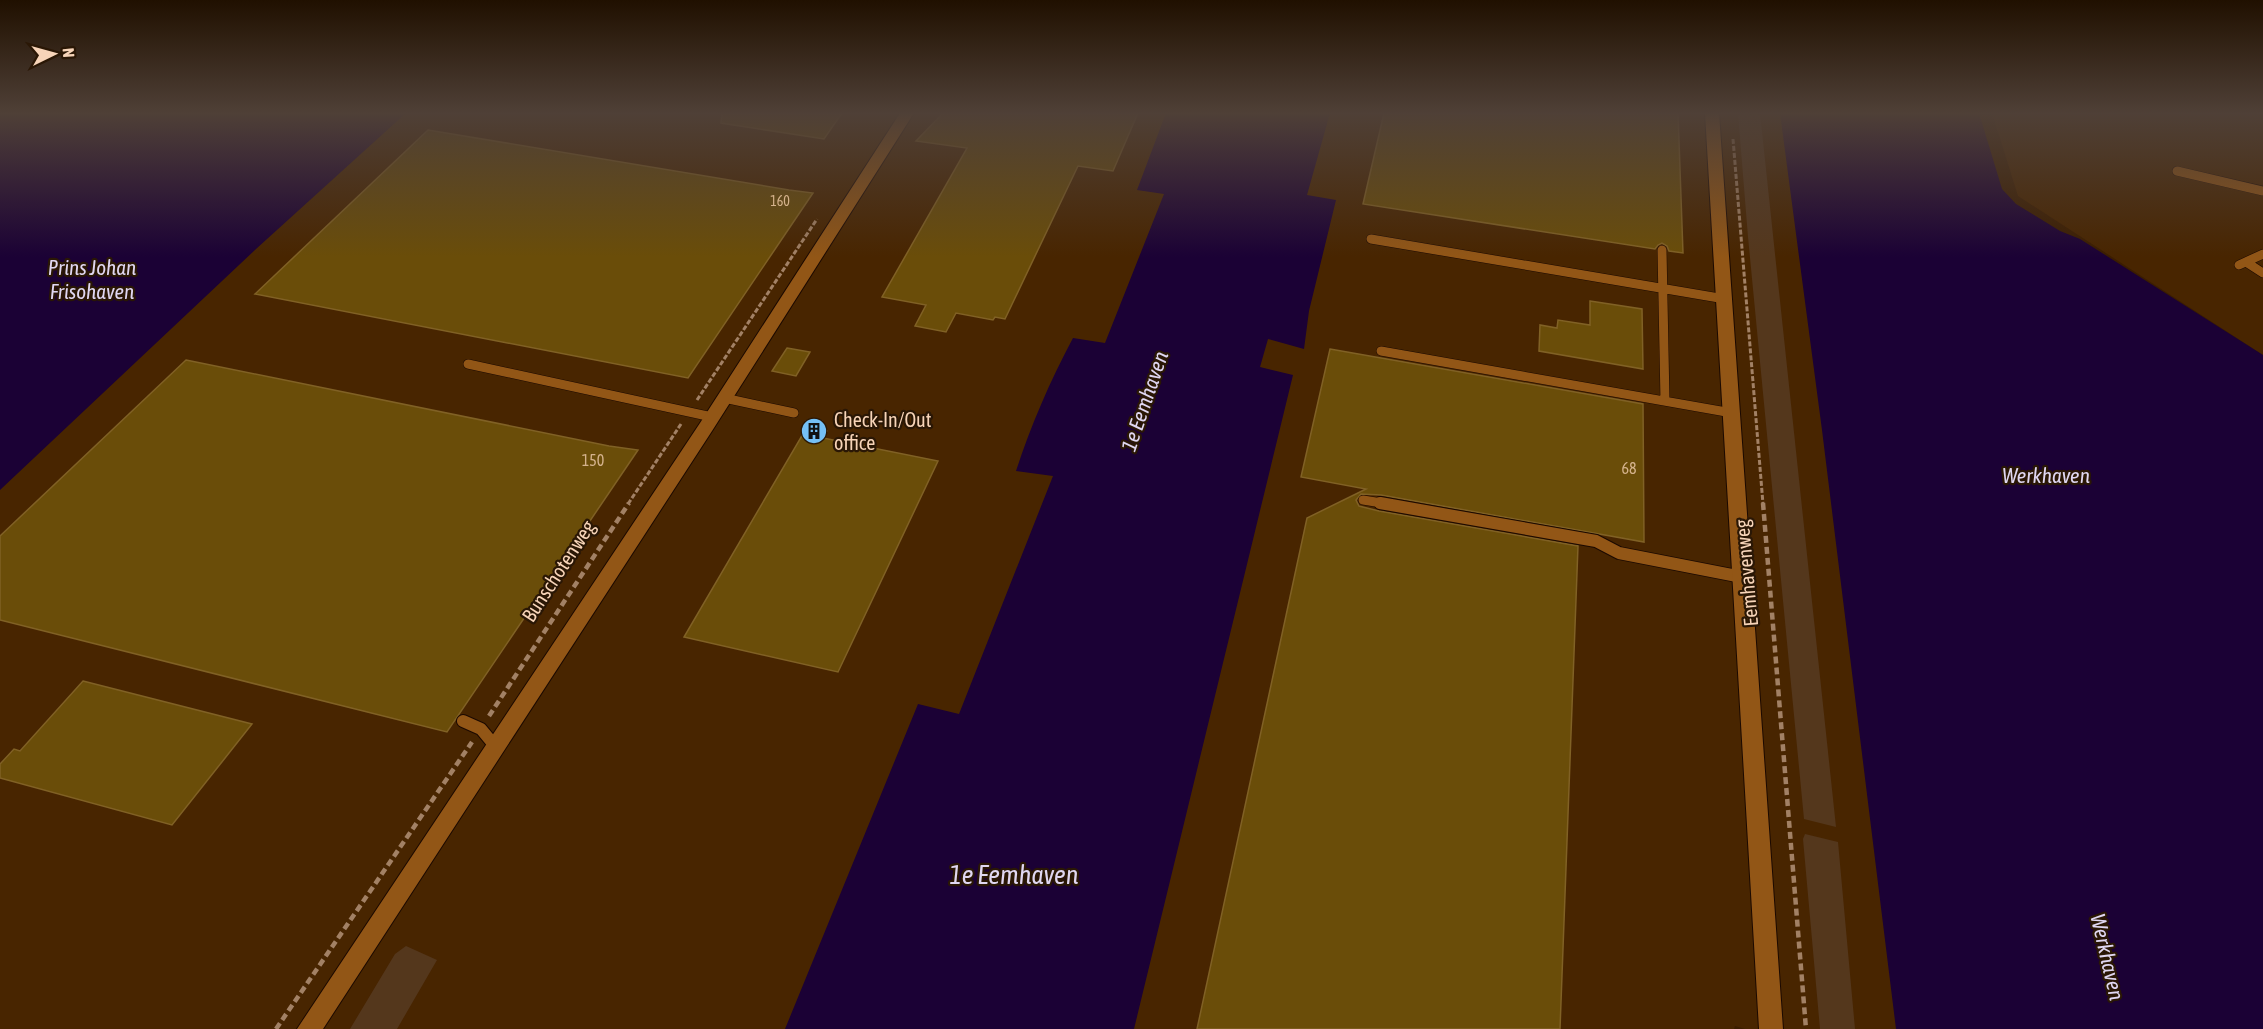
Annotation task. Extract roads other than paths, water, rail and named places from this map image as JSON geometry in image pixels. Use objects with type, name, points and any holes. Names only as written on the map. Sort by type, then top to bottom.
[{"type":"street","points":[[309,1029],[712,417],[876,161]]},
{"type":"street","name":"Eemhavenweg","points":[[1716,161],[1771,1029]]},
{"type":"lane","points":[[2177,171],[2263,191]]},
{"type":"lane","points":[[1371,239],[1725,299]]},
{"type":"lane","points":[[1662,250],[1665,401]]},
{"type":"lane","points":[[2263,254],[2243,263],[2263,273]]},
{"type":"lane","points":[[1381,351],[1732,413]]},
{"type":"lane","points":[[468,364],[712,417]]},
{"type":"lane","points":[[724,398],[794,412]]},
{"type":"lane","points":[[1363,500],[1596,542],[1619,553],[1742,577]]},
{"type":"lane","points":[[464,721],[481,729],[495,746]]},
{"type":"water","name":"Prins Johan Frisohaven","points":[[0,161],[353,161],[256,249],[0,490]]},
{"type":"water","name":"1e Eemhaven","points":[[1148,161],[1317,161],[1307,195],[1336,200],[1309,311],[1304,349],[1268,339],[1260,367],[1293,375],[1134,1029],[785,1029],[918,704],[959,714],[1053,476],[1016,471],[1042,403],[1073,338],[1105,343],[1164,194],[1137,190]]},
{"type":"water","name":"Werkhaven","points":[[1786,161],[1994,161],[2002,189],[2016,204],[2060,231],[2080,239],[2263,355],[2263,1029],[1896,1029]]},
{"type":"place","name":"Check-In/Out office","points":[[814,431]]}]
